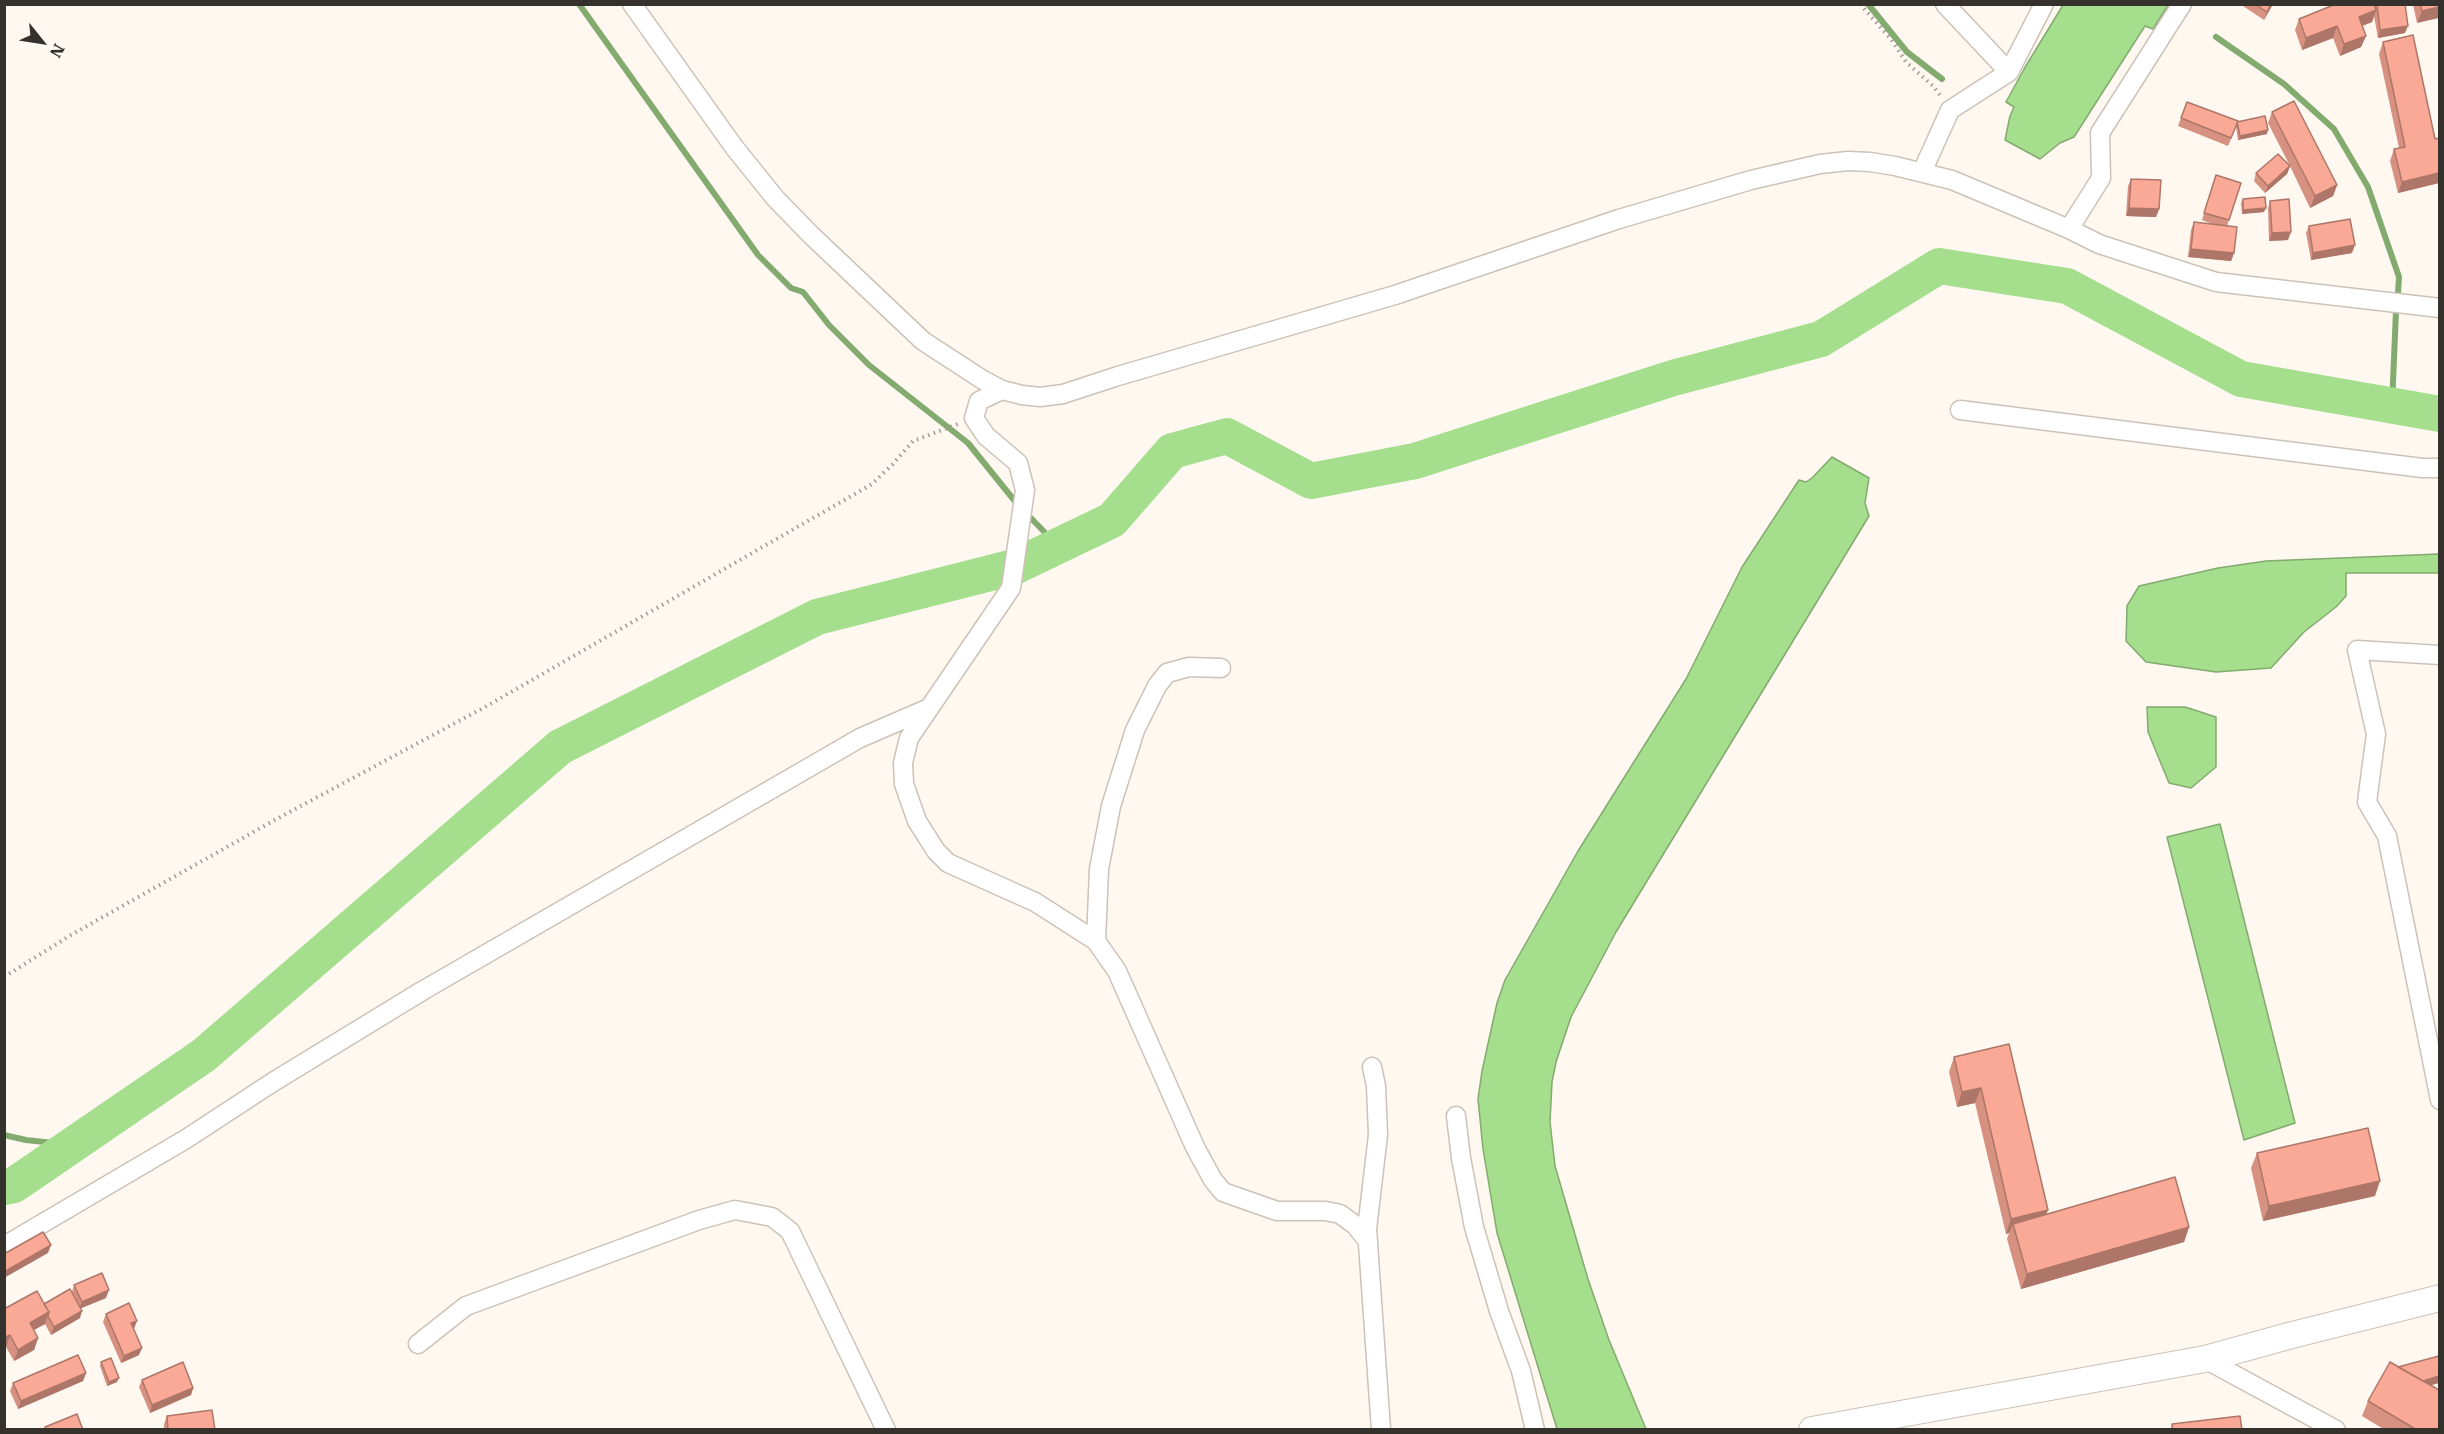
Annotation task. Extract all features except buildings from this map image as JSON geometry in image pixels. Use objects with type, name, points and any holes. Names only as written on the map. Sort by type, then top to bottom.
[{"type":"main road","points":[[1812,1430],[2205,1359],[2439,1298]]},
{"type":"street","points":[[632,4],[734,147],[775,198],[856,279],[922,341],[1002,390],[1040,397],[1063,394],[1395,296],[1619,219],[1751,180],[1820,164],[1848,161],[1870,162],[1952,180],[2127,255],[2216,282],[2439,308]]},
{"type":"street","points":[[1946,4],[2009,72]]},
{"type":"street","points":[[1922,172],[1950,110],[2009,72],[2044,4]]},
{"type":"street","points":[[2069,229],[2101,178],[2100,133],[2182,4]]},
{"type":"street","points":[[1002,390],[979,401],[974,418],[986,436],[1018,463],[1025,490],[1011,588],[909,738],[903,763],[904,784],[917,822],[936,851],[948,863],[1035,902],[1096,941],[1117,971],[1195,1147],[1213,1180],[1223,1192],[1277,1211],[1326,1211],[1340,1214],[1355,1225],[1368,1241]]},
{"type":"street","points":[[1960,410],[2410,467],[2439,468]]},
{"type":"street","points":[[2439,655],[2357,650],[2376,734],[2367,802],[2387,836],[2439,1100]]},
{"type":"street","points":[[1096,941],[1099,869],[1111,806],[1135,730],[1157,686],[1167,673],[1189,667],[1221,668]]},
{"type":"street","points":[[4,1246],[186,1139],[273,1082],[422,991],[860,738],[927,709]]},
{"type":"street","points":[[1372,1066],[1376,1086],[1378,1135],[1367,1229],[1381,1430]]},
{"type":"street","points":[[1456,1116],[1474,1227],[1499,1311],[1521,1371],[1535,1430]]},
{"type":"street","points":[[418,1344],[466,1306],[699,1220],[735,1210],[772,1217],[790,1231],[886,1430]]},
{"type":"street","points":[[2205,1359],[2336,1430]]},
{"type":"path","points":[[1860,4],[1891,39],[1906,62],[1934,86],[1950,110]]},
{"type":"path","points":[[4,977],[71,935],[273,821],[484,707],[872,484],[912,441],[959,424]]},
{"type":"shaded area","points":[[2063,5],[2168,5],[2153,29],[2145,26],[2074,137],[2060,143],[2040,159],[2005,140],[2014,107],[2006,102]]},
{"type":"shaded area","points":[[1832,457],[1869,478],[1865,503],[1869,516],[1616,932],[1571,1017],[1556,1062],[1552,1082],[1550,1122],[1555,1166],[1588,1279],[1609,1340],[1646,1429],[1557,1429],[1497,1233],[1483,1149],[1478,1099],[1497,1003],[1505,980],[1578,851],[1686,679],[1742,567],[1799,480],[1806,482],[1812,478]]},
{"type":"shaded area","points":[[2439,554],[2439,573],[2346,573],[2346,596],[2336,607],[2304,632],[2271,668],[2216,672],[2146,662],[2126,641],[2127,606],[2139,586],[2218,568],[2266,561]]},
{"type":"shaded area","points":[[2147,707],[2185,707],[2216,717],[2216,767],[2191,788],[2169,783],[2148,732]]},
{"type":"shaded area","points":[[2220,824],[2295,1123],[2244,1140],[2167,837]]},
{"type":"waterway","points":[[579,4],[758,255],[791,288],[803,292],[829,325],[869,365],[968,443],[1018,505]]},
{"type":"waterway","points":[[1868,4],[1907,52],[1942,79]]},
{"type":"waterway","points":[[2216,37],[2284,84],[2334,129],[2368,187],[2399,277],[2398,293]]},
{"type":"waterway","points":[[4,1187],[14,1185],[204,1055],[560,747],[817,617],[1014,567],[1112,520],[1172,451],[1227,436],[1311,481],[1415,461],[1673,378],[1821,339],[1939,266],[2067,286],[2241,379],[2440,414]]},
{"type":"waterway","points":[[2392,406],[2396,311]]},
{"type":"waterway","points":[[1025,512],[1058,546]]},
{"type":"waterway","points":[[4,1135],[72,1145]]}]
